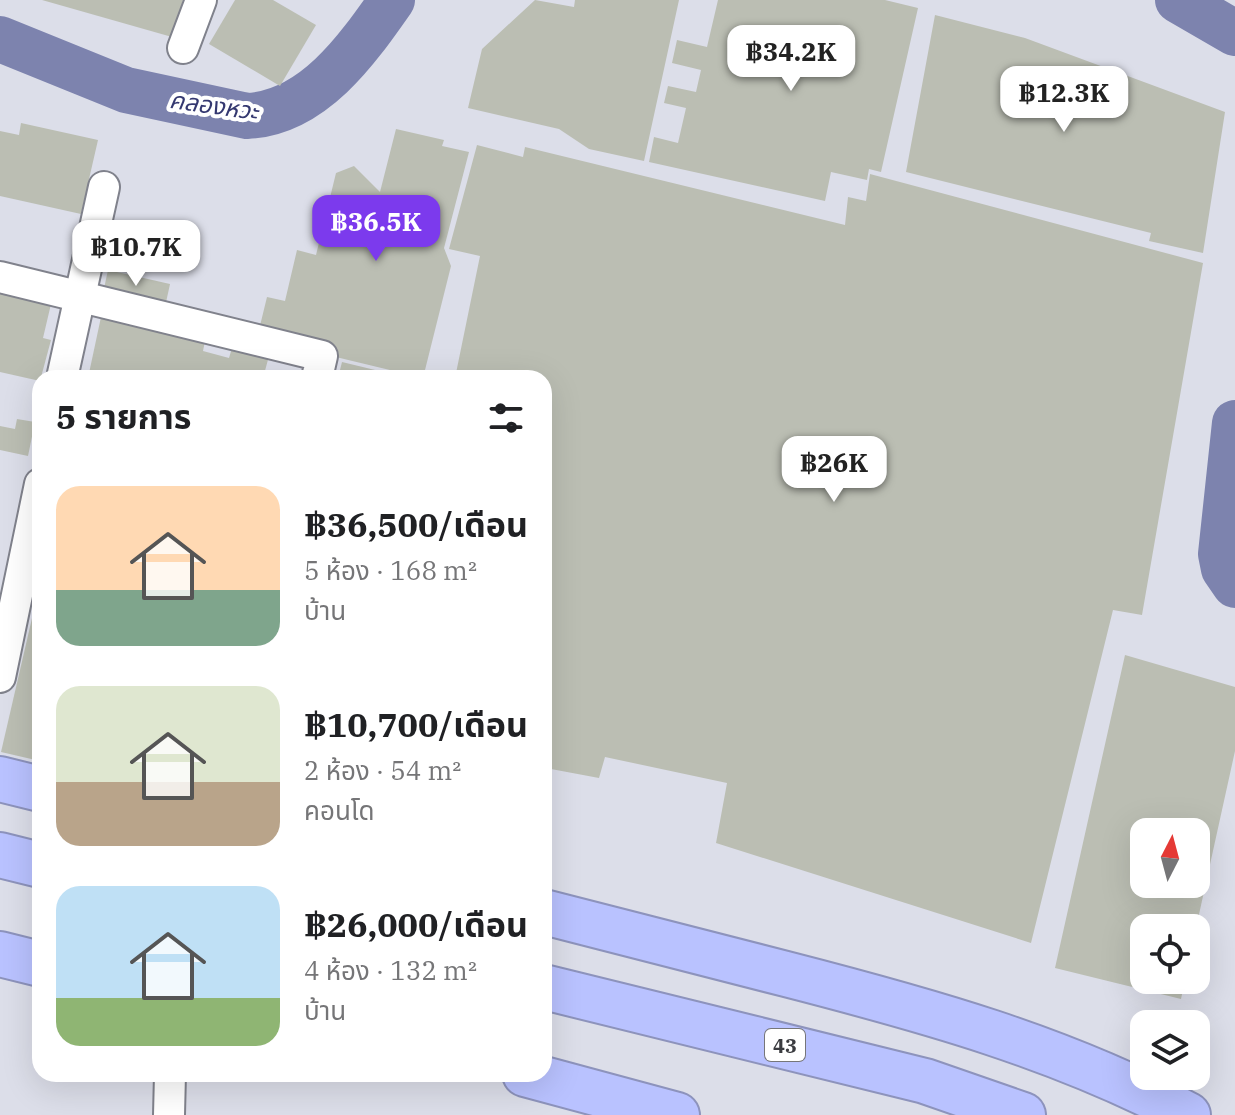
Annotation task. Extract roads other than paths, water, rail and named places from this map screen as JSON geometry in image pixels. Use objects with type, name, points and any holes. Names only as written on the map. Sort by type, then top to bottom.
[{"type":"highway","points":[[0,779],[32,787]]},
{"type":"highway","points":[[0,855],[32,863]]},
{"type":"highway","points":[[552,914],[949,1017],[1074,1061],[1188,1115]]},
{"type":"highway","points":[[0,954],[32,962]]},
{"type":"highway","name":"43","points":[[552,989],[925,1081],[1023,1115]]},
{"type":"highway","points":[[552,1081],[677,1115]]},
{"type":"street","points":[[183,48],[201,0]]},
{"type":"street","points":[[64,370],[104,187]]},
{"type":"street","points":[[0,277],[322,356],[319,370]]},
{"type":"street","points":[[0,677],[32,523]]},
{"type":"street","points":[[169,1115],[170,1082]]},
{"type":"waterway","name":"คลองหวะ","points":[[0,39],[126,90],[247,116],[293,104],[313,91],[348,58],[392,0]]},
{"type":"waterway","name":"คลองหวะ","points":[[1178,0],[1235,33]]},
{"type":"waterway","name":"คลองหวะ","points":[[1235,423],[1221,554],[1224,569],[1235,585]]}]
